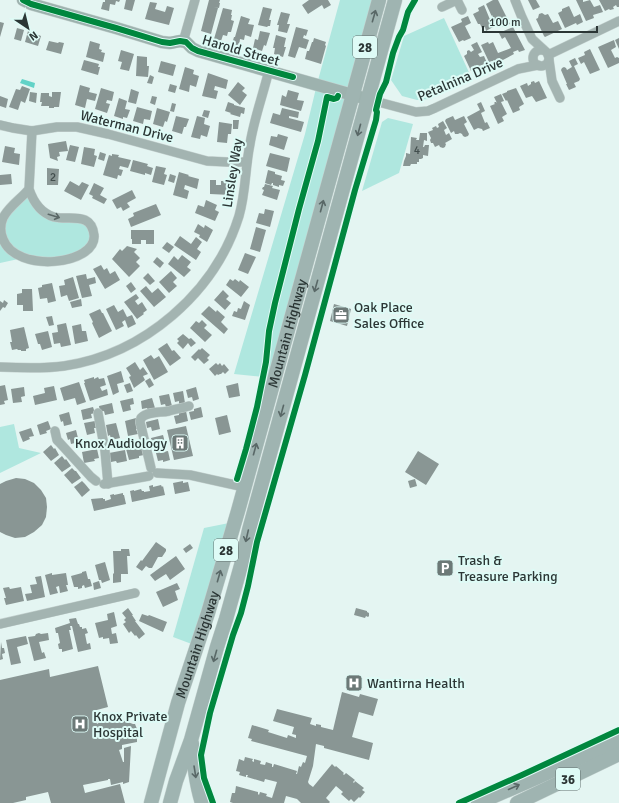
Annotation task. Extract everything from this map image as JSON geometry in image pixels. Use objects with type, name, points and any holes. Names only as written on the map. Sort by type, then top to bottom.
[{"type":"main road","name":"Mountain Highway","points":[[151,803],[177,709],[208,613],[244,487],[379,0]]},
{"type":"main road","name":"Mountain Highway","points":[[172,801],[176,782],[191,740],[230,605],[249,530],[395,0]]},
{"type":"main road","points":[[313,239],[328,243]]},
{"type":"main road","points":[[191,740],[199,794],[202,803]]},
{"type":"main road","name":"36","points":[[478,803],[619,740]]},
{"type":"main road","name":"36","points":[[517,803],[619,754]]},
{"type":"main road","points":[[159,776],[172,801]]},
{"type":"street","name":"Harold Street","points":[[23,0],[31,4],[162,42],[183,42],[198,51],[368,99]]},
{"type":"street","points":[[183,42],[195,0]]},
{"type":"street","points":[[442,7],[457,0],[462,10]]},
{"type":"street","points":[[515,0],[532,39],[547,55],[552,81],[560,98]]},
{"type":"street","points":[[547,55],[619,21]]},
{"type":"street","points":[[532,39],[534,61],[552,81]]},
{"type":"street","points":[[534,55],[540,50],[547,55],[548,63],[538,65]]},
{"type":"street","name":"Petalnina Drive","points":[[518,69],[534,55]]},
{"type":"street","name":"Petalnina Drive","points":[[368,99],[412,112],[421,112],[435,108],[518,69],[538,65]]},
{"type":"street","name":"Linsley Way","points":[[0,367],[46,368],[65,366],[107,355],[128,346],[148,334],[184,305],[209,276],[219,261],[239,217],[244,192],[250,143],[269,70]]},
{"type":"street","name":"Waterman Drive","points":[[0,125],[32,131],[57,127],[77,127],[207,161],[247,162]]},
{"type":"street","points":[[29,189],[24,196],[10,208],[2,220],[2,235],[10,250],[23,258],[46,262],[71,258],[85,252],[92,246],[94,239],[92,229],[89,224],[78,218],[57,218],[44,212],[35,201],[29,189],[32,131]]},
{"type":"street","points":[[152,472],[140,422],[141,418],[158,412],[189,406]]},
{"type":"street","points":[[98,413],[105,446],[103,483]]},
{"type":"street","points":[[55,431],[57,440],[90,478],[103,483],[152,472],[190,475],[244,487]]},
{"type":"street","points":[[0,624],[135,593]]},
{"type":"shaded area","points":[[340,0],[378,0],[274,378],[234,374],[305,134]]},
{"type":"shaded area","points":[[444,18],[472,79],[429,99],[417,100],[402,96],[391,80],[404,36]]},
{"type":"shaded area","points":[[388,118],[413,124],[399,173],[362,191],[382,122]]},
{"type":"shaded area","points":[[29,189],[41,209],[82,219],[94,239],[71,258],[23,258],[0,263],[0,226]]},
{"type":"shaded area","points":[[14,424],[19,448],[41,453],[0,473],[0,427]]},
{"type":"shaded area","points":[[234,522],[197,646],[173,637],[204,528]]},
{"type":"water","points":[[22,79],[35,83],[34,88],[20,83]]},
{"type":"building","points":[[105,0],[120,0],[119,2],[116,1],[115,5],[110,4],[109,11],[101,9]]},
{"type":"building","points":[[126,0],[135,0],[132,11],[124,9]]},
{"type":"building","points":[[209,0],[220,0],[219,8],[214,7],[218,8],[211,34],[201,31]]},
{"type":"building","points":[[309,0],[328,0],[331,5],[324,9],[322,5],[308,14],[302,5]]},
{"type":"building","points":[[493,0],[498,0],[510,24],[503,27],[498,18],[498,21],[494,21],[486,4]]},
{"type":"building","points":[[528,0],[536,0],[540,7],[533,10]]},
{"type":"building","points":[[576,0],[583,0],[583,2],[590,0],[594,7],[600,5],[603,12],[593,15],[594,18],[586,21]]},
{"type":"building","points":[[599,0],[619,0],[619,7],[616,5],[613,7],[614,9],[605,11]]},
{"type":"building","points":[[150,2],[157,3],[155,9],[165,12],[167,6],[174,8],[169,25],[145,19]]},
{"type":"building","points":[[484,5],[493,27],[486,31],[485,27],[482,28],[480,24],[478,24],[473,14],[479,11],[478,8]]},
{"type":"building","points":[[569,6],[574,17],[580,14],[583,22],[577,25],[576,23],[565,28],[558,13],[562,11],[562,9]]},
{"type":"building","points":[[263,7],[272,9],[269,20],[271,20],[270,26],[267,27],[258,25]]},
{"type":"building","points":[[223,8],[232,10],[231,20],[234,21],[231,32],[228,32],[227,36],[223,35],[221,41],[214,39]]},
{"type":"building","points":[[281,12],[290,14],[287,24],[290,24],[287,33],[278,31],[279,25],[277,25]]},
{"type":"building","points":[[542,13],[545,15],[548,14],[553,23],[558,21],[562,29],[545,37],[536,19],[538,18],[539,14]]},
{"type":"building","points":[[241,16],[250,19],[248,24],[254,25],[251,37],[245,35],[244,40],[240,39],[239,46],[232,44]]},
{"type":"building","points":[[468,16],[471,23],[465,26],[471,38],[459,42],[451,27],[462,22],[461,19]]},
{"type":"building","points":[[0,22],[4,23],[0,37]]},
{"type":"building","points":[[296,27],[308,30],[306,36],[304,35],[303,38],[309,40],[306,49],[299,47],[295,58],[288,56]]},
{"type":"building","points":[[513,27],[525,50],[513,52],[514,54],[501,61],[500,58],[493,62],[489,62],[481,45],[488,42],[489,44],[493,42],[498,53],[511,48],[505,37],[502,39],[499,33]]},
{"type":"building","points":[[17,28],[24,30],[21,41],[14,39]]},
{"type":"building","points":[[28,31],[41,36],[38,46],[25,42]]},
{"type":"building","points":[[260,31],[270,33],[266,46],[264,45],[262,51],[253,48],[255,39],[258,40]]},
{"type":"building","points":[[276,35],[286,38],[284,47],[286,47],[283,57],[274,54],[275,48],[273,48]]},
{"type":"building","points":[[314,38],[326,42],[321,64],[305,59],[307,51],[309,51]]},
{"type":"building","points":[[619,38],[619,49],[615,40]]},
{"type":"building","points":[[614,40],[616,47],[611,50],[615,58],[619,58],[619,63],[608,68],[598,47]]},
{"type":"building","points":[[49,41],[64,43],[61,54],[46,50]]},
{"type":"building","points":[[90,41],[100,44],[99,49],[102,50],[101,52],[105,53],[103,62],[86,57]]},
{"type":"building","points":[[477,42],[482,52],[478,54],[480,57],[484,56],[487,63],[474,68],[474,70],[471,71],[464,56],[467,54],[467,51],[469,50],[471,52],[474,50],[471,45]]},
{"type":"building","points":[[590,49],[600,70],[590,74],[584,62],[581,64],[578,58],[585,55],[584,52]]},
{"type":"building","points":[[121,50],[134,54],[129,71],[120,69],[122,62],[118,61]]},
{"type":"building","points":[[137,56],[147,57],[147,66],[149,66],[148,77],[136,76]]},
{"type":"building","points":[[575,58],[578,64],[574,66],[580,79],[574,83],[576,87],[569,90],[561,70],[564,67],[567,70],[572,67],[569,61]]},
{"type":"building","points":[[84,60],[99,64],[98,67],[100,67],[98,75],[81,70]]},
{"type":"building","points":[[161,61],[176,65],[173,76],[158,72]]},
{"type":"building","points":[[185,67],[194,70],[193,74],[199,76],[196,87],[190,85],[189,92],[179,89]]},
{"type":"building","points":[[208,73],[228,80],[226,89],[215,86],[214,90],[218,91],[216,99],[202,96]]},
{"type":"building","points":[[150,75],[154,77],[152,84],[147,83]]},
{"type":"building","points":[[534,81],[535,83],[539,81],[547,98],[536,102],[532,96],[526,98],[520,86],[527,83],[528,86]]},
{"type":"building","points":[[238,82],[245,88],[242,91],[247,95],[240,105],[228,95]]},
{"type":"building","points":[[170,84],[177,86],[175,93],[168,91]]},
{"type":"building","points":[[80,85],[90,88],[89,92],[97,94],[95,101],[87,99],[85,108],[75,105]]},
{"type":"building","points":[[22,86],[30,89],[25,103],[21,101],[18,110],[9,107],[16,89],[20,90]]},
{"type":"building","points":[[101,88],[114,92],[112,101],[107,100],[106,103],[110,104],[107,113],[95,109]]},
{"type":"building","points":[[516,88],[524,104],[519,107],[520,110],[513,113],[507,100],[506,101],[502,94]]},
{"type":"building","points":[[131,89],[139,92],[136,104],[128,102]]},
{"type":"building","points":[[288,90],[299,93],[297,100],[304,101],[301,111],[280,105],[282,95],[286,97]]},
{"type":"building","points":[[30,92],[37,93],[36,103],[29,101]]},
{"type":"building","points":[[52,92],[61,92],[59,107],[49,108],[49,106],[41,106],[41,93],[49,93],[49,96],[52,97]]},
{"type":"building","points":[[501,94],[504,101],[501,102],[507,114],[502,117],[504,121],[498,124],[490,106],[495,104],[495,102],[497,103],[494,97]]},
{"type":"building","points":[[0,96],[8,99],[6,108],[0,106]]},
{"type":"building","points":[[152,96],[157,97],[155,105],[150,103]]},
{"type":"building","points":[[119,98],[127,101],[125,109],[130,110],[127,118],[123,117],[123,119],[114,116]]},
{"type":"building","points":[[228,102],[245,108],[244,114],[241,113],[240,117],[225,111]]},
{"type":"building","points":[[481,102],[485,111],[481,113],[485,123],[487,122],[490,128],[483,131],[482,129],[478,128],[474,130],[467,117],[480,110],[477,104]]},
{"type":"building","points":[[172,103],[176,104],[174,112],[170,111]]},
{"type":"building","points":[[137,107],[152,111],[150,120],[144,119],[143,124],[133,121]]},
{"type":"building","points":[[157,108],[170,112],[167,122],[165,121],[163,127],[153,124]]},
{"type":"building","points":[[282,108],[299,112],[298,118],[289,116],[289,118],[304,122],[301,132],[270,123],[273,113],[280,115]]},
{"type":"building","points":[[204,110],[210,111],[208,118],[202,116]]},
{"type":"building","points":[[176,116],[189,119],[182,134],[172,131]]},
{"type":"building","points":[[197,116],[205,118],[204,124],[210,126],[207,137],[201,135],[200,139],[191,137]]},
{"type":"building","points":[[453,116],[455,120],[464,116],[467,122],[464,124],[469,134],[468,136],[465,137],[460,133],[455,134],[454,131],[451,133],[445,121]]},
{"type":"building","points":[[233,120],[239,120],[238,129],[233,129]]},
{"type":"building","points":[[443,121],[447,128],[444,130],[446,135],[449,133],[452,139],[445,143],[445,147],[443,148],[439,145],[435,147],[433,143],[431,143],[431,138],[428,132],[433,130],[432,128],[436,126],[437,128],[439,127],[438,124]]},
{"type":"building","points":[[219,122],[232,124],[231,134],[228,134],[227,143],[217,142]]},
{"type":"building","points":[[420,133],[427,133],[427,141],[424,140],[423,147],[425,145],[429,145],[428,156],[423,155],[423,158],[419,159],[417,164],[403,166],[406,153],[410,154],[411,137],[419,140]]},
{"type":"building","points":[[278,134],[288,137],[284,150],[269,145],[271,136],[277,137]]},
{"type":"building","points":[[66,141],[68,151],[59,152],[60,156],[57,157],[58,161],[50,158],[48,144]]},
{"type":"building","points":[[70,145],[79,147],[75,162],[66,160]]},
{"type":"building","points":[[5,146],[15,148],[14,153],[20,154],[19,165],[2,162]]},
{"type":"building","points":[[84,147],[95,149],[94,155],[97,156],[94,167],[81,164]]},
{"type":"building","points":[[100,152],[106,154],[104,161],[98,159]]},
{"type":"building","points":[[270,153],[290,158],[287,172],[266,166]]},
{"type":"building","points":[[112,154],[131,160],[128,168],[120,166],[119,169],[123,170],[121,176],[118,175],[117,179],[103,175],[109,155],[112,156]]},
{"type":"building","points":[[133,160],[148,164],[147,166],[153,168],[151,175],[130,171]]},
{"type":"building","points":[[156,166],[166,168],[164,174],[167,175],[164,185],[152,182]]},
{"type":"building","points":[[47,168],[59,169],[58,185],[47,185]]},
{"type":"building","points":[[268,170],[282,176],[281,180],[285,181],[283,186],[279,185],[279,187],[273,185],[273,183],[271,185],[265,183]]},
{"type":"building","points":[[179,172],[199,179],[197,189],[185,185],[184,189],[189,191],[187,199],[173,195]]},
{"type":"building","points":[[11,174],[12,184],[0,185],[0,175]]},
{"type":"building","points":[[170,174],[176,176],[174,183],[168,181]]},
{"type":"building","points":[[210,180],[216,180],[216,185],[221,185],[221,181],[230,181],[231,195],[210,194]]},
{"type":"building","points":[[70,181],[79,186],[82,182],[89,185],[81,200],[64,191]]},
{"type":"building","points":[[94,183],[104,188],[100,195],[107,199],[104,204],[92,198],[93,196],[89,194]]},
{"type":"building","points":[[265,184],[280,190],[277,200],[262,195],[264,190],[262,189]]},
{"type":"building","points":[[132,190],[136,198],[127,203],[130,207],[123,211],[121,207],[117,209],[112,200]]},
{"type":"building","points":[[206,200],[217,205],[215,210],[219,212],[215,221],[195,213],[198,205],[204,207]]},
{"type":"building","points":[[156,204],[161,215],[131,227],[128,219],[134,216],[133,213]]},
{"type":"building","points":[[265,209],[274,211],[270,227],[256,223],[259,213],[264,214]]},
{"type":"building","points":[[198,224],[204,228],[205,225],[213,230],[207,242],[199,237],[200,235],[194,232]]},
{"type":"building","points":[[256,227],[266,230],[260,252],[250,249]]},
{"type":"building","points":[[131,230],[154,230],[154,244],[146,244],[146,240],[141,240],[141,244],[132,244]]},
{"type":"building","points":[[180,236],[191,244],[196,237],[202,242],[197,249],[201,252],[196,260],[174,245]]},
{"type":"building","points":[[167,242],[174,247],[169,253],[162,248]]},
{"type":"building","points":[[127,246],[137,249],[134,252],[140,258],[136,262],[140,266],[129,277],[112,259],[120,249],[122,251]]},
{"type":"building","points":[[245,253],[256,257],[248,274],[238,270]]},
{"type":"building","points":[[182,255],[191,262],[187,267],[191,270],[184,277],[168,264],[174,256],[178,260]]},
{"type":"building","points":[[157,257],[164,263],[160,268],[153,262]]},
{"type":"building","points":[[101,265],[104,270],[107,268],[110,274],[115,271],[120,280],[105,289],[93,269]]},
{"type":"building","points":[[171,271],[177,278],[173,282],[177,286],[169,293],[159,282]]},
{"type":"building","points":[[148,273],[155,281],[150,285],[143,278]]},
{"type":"building","points":[[86,274],[87,279],[95,277],[96,283],[89,285],[92,296],[82,298],[76,276]]},
{"type":"building","points":[[73,277],[79,298],[69,301],[67,295],[61,297],[59,286],[65,285],[64,280]]},
{"type":"building","points":[[230,279],[233,281],[235,279],[239,282],[240,280],[249,287],[241,297],[226,285]]},
{"type":"building","points":[[131,282],[136,289],[131,293],[126,286]]},
{"type":"building","points":[[52,283],[56,301],[48,303],[47,298],[40,299],[38,288],[42,287],[42,285]]},
{"type":"building","points":[[146,286],[152,293],[158,288],[166,297],[154,307],[140,291]]},
{"type":"building","points":[[22,289],[32,289],[33,311],[23,311],[23,305],[17,305],[17,294],[22,293]]},
{"type":"building","points":[[223,290],[229,296],[226,299],[231,303],[225,310],[214,300]]},
{"type":"building","points":[[136,294],[139,298],[135,301],[138,305],[142,302],[147,310],[137,319],[124,302]]},
{"type":"building","points":[[81,299],[82,306],[72,308],[70,302]]},
{"type":"building","points":[[4,300],[8,303],[5,308],[3,307],[0,311],[0,301],[3,303]]},
{"type":"building","points":[[244,301],[250,305],[245,320],[232,316],[234,311],[237,312],[238,308],[241,309]]},
{"type":"building","name":"Oak Place Sales Office","points":[[334,304],[351,309],[347,326],[330,321]]},
{"type":"building","points":[[114,305],[118,312],[123,309],[127,317],[132,315],[136,324],[128,328],[125,320],[122,322],[124,326],[116,330],[106,309]]},
{"type":"building","points":[[209,306],[216,312],[217,310],[225,317],[221,322],[228,329],[224,334],[201,314]]},
{"type":"building","points":[[100,309],[112,331],[99,338],[89,314]]},
{"type":"building","points":[[52,316],[54,325],[49,326],[46,317]]},
{"type":"building","points":[[202,320],[207,325],[204,328],[212,335],[205,342],[190,328],[196,321],[199,323]]},
{"type":"building","points":[[66,323],[71,345],[61,347],[60,343],[54,344],[52,333],[58,332],[57,325]]},
{"type":"building","points":[[81,324],[82,331],[86,331],[88,341],[75,344],[72,326]]},
{"type":"building","points":[[24,327],[29,348],[26,349],[26,351],[17,349],[12,350],[10,330]]},
{"type":"building","points":[[48,331],[52,347],[42,350],[40,344],[38,344],[35,334]]},
{"type":"building","points":[[183,334],[189,339],[191,338],[196,343],[191,347],[188,343],[183,349],[177,343],[179,341],[177,339]]},
{"type":"building","points":[[167,343],[172,351],[174,350],[181,358],[170,366],[158,349]]},
{"type":"building","points":[[202,348],[210,355],[207,358],[209,360],[204,364],[198,358],[195,361],[191,357]]},
{"type":"building","points":[[151,355],[154,359],[159,356],[168,372],[154,380],[143,360]]},
{"type":"building","points":[[135,362],[140,370],[143,367],[148,374],[143,376],[145,380],[134,388],[129,377],[131,376],[126,368]]},
{"type":"building","points":[[216,363],[218,365],[220,363],[222,366],[224,364],[229,370],[225,374],[223,372],[215,376],[209,369]]},
{"type":"building","points":[[121,371],[124,382],[117,384],[119,392],[113,395],[107,376]]},
{"type":"building","points":[[94,377],[94,379],[98,377],[99,379],[104,378],[106,385],[100,387],[102,391],[107,389],[108,395],[90,401],[84,380]]},
{"type":"building","points":[[150,378],[154,385],[149,388],[145,381]]},
{"type":"building","points":[[79,382],[86,402],[77,405],[75,398],[64,401],[60,388]]},
{"type":"building","points":[[130,383],[133,391],[127,393],[124,385]]},
{"type":"building","points":[[238,383],[240,396],[229,398],[226,386]]},
{"type":"building","points":[[5,385],[8,400],[4,401],[5,404],[0,405],[0,386]]},
{"type":"building","points":[[54,386],[57,400],[35,405],[33,396],[45,393],[44,388]]},
{"type":"building","points":[[24,387],[25,396],[21,397],[22,402],[13,403],[11,389]]},
{"type":"building","points":[[196,387],[199,399],[193,401],[192,397],[188,398],[186,390]]},
{"type":"building","points":[[183,391],[185,403],[179,404],[179,401],[175,402],[173,393]]},
{"type":"building","points":[[169,394],[172,406],[166,407],[165,404],[161,405],[159,396]]},
{"type":"building","points":[[133,398],[134,404],[130,405],[131,410],[123,412],[120,401]]},
{"type":"building","points":[[152,398],[155,408],[148,410],[147,408],[142,409],[141,401]]},
{"type":"building","points":[[112,403],[114,413],[105,415],[104,411],[100,412],[99,406]]},
{"type":"building","points":[[93,407],[95,413],[91,414],[92,418],[83,420],[81,410]]},
{"type":"building","points":[[201,407],[203,417],[191,420],[189,412]]},
{"type":"building","points":[[186,411],[188,421],[176,424],[174,416]]},
{"type":"building","points":[[69,412],[72,424],[64,426],[59,415]]},
{"type":"building","points":[[227,415],[231,432],[219,435],[215,418]]},
{"type":"building","points":[[136,418],[138,429],[136,429],[138,434],[128,436],[125,421]]},
{"type":"building","points":[[158,419],[160,429],[152,431],[151,427],[147,428],[146,422]]},
{"type":"building","points":[[48,421],[51,429],[46,431],[47,433],[40,435],[37,425]]},
{"type":"building","points":[[95,421],[95,433],[87,435],[84,423]]},
{"type":"building","points":[[116,423],[120,438],[111,440],[110,435],[108,436],[106,425]]},
{"type":"building","name":"Knox Audiology","points":[[186,426],[193,456],[174,460],[167,430]]},
{"type":"building","points":[[31,428],[34,436],[29,437],[30,439],[23,442],[19,432]]},
{"type":"building","points":[[76,430],[79,442],[71,444],[66,433]]},
{"type":"building","points":[[163,435],[166,446],[157,448],[156,444],[152,445],[151,438]]},
{"type":"building","points":[[51,445],[54,449],[55,448],[59,455],[51,461],[43,452]]},
{"type":"building","points":[[142,446],[144,455],[139,456],[139,458],[129,460],[126,449]]},
{"type":"building","points":[[97,449],[99,458],[94,459],[95,461],[84,463],[82,452]]},
{"type":"building","points":[[125,450],[127,461],[117,463],[116,461],[111,462],[109,453]]},
{"type":"building","points":[[168,451],[170,460],[163,462],[163,460],[158,461],[156,453]]},
{"type":"building","points":[[418,451],[439,464],[426,485],[405,472]]},
{"type":"building","points":[[62,456],[71,466],[62,472],[54,463]]},
{"type":"building","points":[[72,468],[81,478],[72,484],[64,475]]},
{"type":"building","points":[[16,478],[25,479],[34,483],[46,498],[47,507],[46,517],[42,525],[25,537],[15,538],[0,532],[0,484]]},
{"type":"building","points":[[415,479],[417,486],[410,488],[408,481]]},
{"type":"building","points":[[82,481],[90,490],[82,497],[74,487]]},
{"type":"building","points":[[183,481],[183,483],[188,482],[190,491],[175,494],[173,483]]},
{"type":"building","points":[[153,485],[153,487],[163,486],[165,495],[132,502],[130,491],[141,489],[144,492],[150,491],[149,486]]},
{"type":"building","points":[[123,493],[126,504],[94,511],[91,499],[103,498],[105,501],[111,499],[110,495]]},
{"type":"building","points":[[156,542],[166,549],[166,551],[162,557],[158,557],[152,568],[146,566],[142,571],[136,567]]},
{"type":"building","points":[[190,544],[193,548],[186,553],[183,549]]},
{"type":"building","points":[[121,549],[129,549],[130,556],[127,556],[128,574],[121,574],[121,582],[113,583],[113,551],[121,551]]},
{"type":"building","points":[[176,556],[185,569],[170,580],[166,574],[155,581],[150,575]]},
{"type":"building","points":[[105,562],[110,580],[102,583],[101,580],[99,580],[95,565]]},
{"type":"building","points":[[86,571],[92,586],[85,588],[84,585],[82,588],[78,589],[78,587],[74,587],[71,576]]},
{"type":"building","points":[[52,573],[52,575],[66,573],[68,585],[66,585],[68,591],[60,593],[59,586],[56,587],[58,593],[50,595],[45,575]]},
{"type":"building","points":[[41,576],[45,597],[27,601],[25,594],[32,593],[30,585],[37,584],[35,577]]},
{"type":"building","points":[[99,581],[101,588],[94,590],[93,583]]},
{"type":"building","points":[[177,583],[180,589],[175,591],[178,600],[163,607],[156,592]]},
{"type":"building","points":[[9,587],[10,589],[21,587],[24,601],[6,605],[4,598],[6,598],[3,588]]},
{"type":"building","points":[[128,608],[135,621],[145,634],[139,639],[131,631],[129,633],[123,624],[126,622],[124,620],[126,618],[122,613]]},
{"type":"building","points":[[356,608],[367,611],[369,616],[366,616],[365,618],[354,615]]},
{"type":"building","points":[[114,612],[117,626],[111,628],[112,634],[116,633],[118,643],[110,644],[109,638],[99,638],[95,623],[108,620],[107,614]]},
{"type":"building","points":[[142,614],[167,622],[163,632],[139,621]]},
{"type":"building","points":[[76,618],[82,629],[86,628],[88,633],[85,634],[87,644],[90,643],[91,649],[78,652],[72,626],[70,626],[71,630],[69,630],[73,649],[62,652],[62,649],[59,649],[58,644],[60,643],[58,633],[56,633],[55,628],[70,623],[69,619]]},
{"type":"building","points":[[39,633],[48,633],[49,640],[39,642],[42,653],[44,652],[46,658],[34,661],[28,637],[35,636]]},
{"type":"building","points":[[26,636],[28,644],[17,647],[21,663],[11,665],[6,640]]},
{"type":"building","points":[[1,642],[5,653],[2,654],[3,659],[0,660]]},
{"type":"building","name":"Knox Private Hospital","points":[[98,666],[108,707],[93,711],[97,724],[100,722],[116,720],[135,724],[137,729],[137,742],[122,745],[122,749],[119,750],[124,762],[124,748],[131,746],[129,782],[111,785],[110,779],[108,779],[83,785],[85,793],[120,784],[125,803],[51,803],[48,792],[26,797],[26,800],[13,803],[0,803],[0,680],[49,669],[50,677]]},
{"type":"building","points":[[342,692],[359,697],[360,694],[378,699],[373,716],[359,712],[352,737],[373,743],[369,760],[324,748],[324,746],[316,744],[313,766],[308,782],[313,787],[332,764],[344,773],[344,775],[346,773],[355,780],[353,782],[354,783],[355,781],[364,788],[362,790],[365,792],[360,798],[359,797],[354,802],[351,799],[349,801],[341,794],[343,792],[336,786],[326,798],[330,802],[329,803],[301,803],[297,799],[286,796],[284,803],[230,802],[232,793],[235,793],[236,786],[258,792],[259,795],[260,792],[267,794],[266,796],[272,798],[277,782],[265,779],[264,782],[247,777],[248,775],[246,775],[246,777],[239,775],[240,772],[236,771],[239,759],[244,761],[245,757],[253,759],[252,761],[254,762],[254,759],[261,761],[260,764],[265,765],[266,762],[272,764],[272,767],[274,764],[297,771],[297,774],[299,766],[301,767],[303,762],[305,763],[307,756],[251,741],[252,739],[248,738],[252,725],[269,730],[268,732],[287,738],[288,735],[296,738],[296,735],[292,734],[294,727],[273,721],[277,709],[312,718],[310,724],[316,726],[316,724],[321,725],[321,727],[333,730]]},
{"type":"cycle path","points":[[23,0],[31,4],[162,42],[186,42],[198,51],[293,77]]},
{"type":"cycle path","points":[[213,803],[204,778],[201,755],[210,713],[241,613],[257,542],[305,375],[355,190],[376,120],[376,110],[380,94],[386,82],[393,53],[403,30],[408,12],[415,0]]},
{"type":"cycle path","points":[[237,479],[257,407],[275,303],[318,141],[327,97],[334,99],[338,96]]},
{"type":"cycle path","points":[[459,803],[619,730]]},
{"type":"place","name":"Oak Place Sales Office","points":[[341,315]]},
{"type":"place","name":"Knox Audiology","points":[[180,443]]},
{"type":"place","name":"Trash & Treasure Parking","points":[[445,568]]},
{"type":"place","name":"Wantirna Health","points":[[354,683]]},
{"type":"place","name":"Knox Private Hospital","points":[[80,724]]}]
